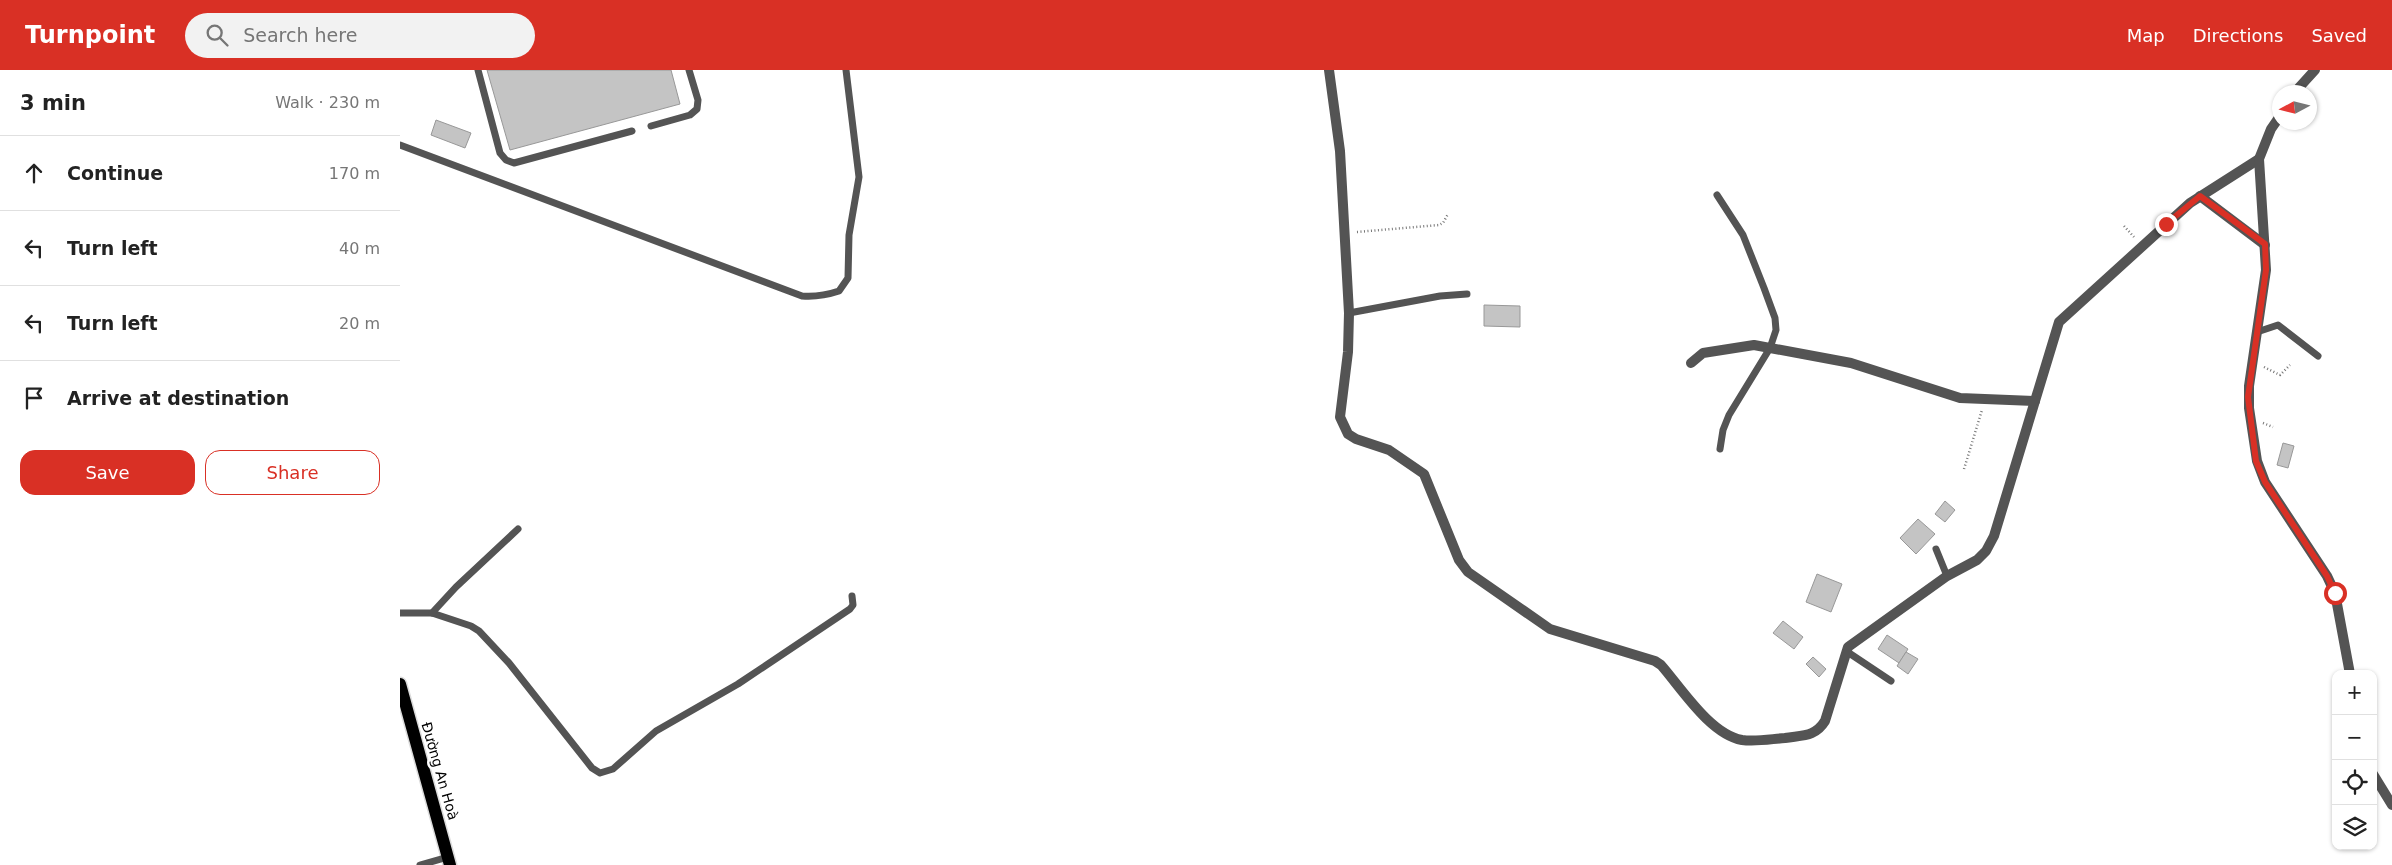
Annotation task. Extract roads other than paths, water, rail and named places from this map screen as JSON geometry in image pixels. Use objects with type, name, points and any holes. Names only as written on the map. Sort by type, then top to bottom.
[{"type":"main road","name":"Đường An Hoà","points":[[400,684],[449,861]]},
{"type":"street","points":[[1329,70],[1340,151],[1343,234],[1349,313],[1348,357],[1340,417],[1343,427],[1348,434],[1356,439],[1389,450],[1424,474],[1459,560],[1468,572],[1540,624],[1550,629],[1655,661],[1661,665],[1713,726],[1728,736],[1742,740],[1766,740],[1809,735],[1819,731],[1825,721],[1846,651],[1854,641],[1922,596],[1947,576],[1977,560],[1993,540],[2059,322],[2200,196],[2259,159]]},
{"type":"street","points":[[2301,85],[2315,70]]},
{"type":"street","points":[[2272,128],[2259,159],[2266,270],[2248,397],[2256,461],[2265,482],[2327,576],[2335,593],[2349,670]]},
{"type":"street","points":[[2200,196],[2265,244]]},
{"type":"street","points":[[1691,363],[1703,352],[1754,345],[1851,363],[1942,394],[1960,398],[2035,401]]},
{"type":"street","points":[[2377,781],[2392,806]]},
{"type":"lane","points":[[478,70],[500,154],[506,160],[514,163],[632,131]]},
{"type":"lane","points":[[651,126],[690,115],[697,109],[698,100],[689,70]]},
{"type":"lane","points":[[400,145],[802,296],[810,297],[839,291],[848,278],[849,235],[858,187],[846,70]]},
{"type":"lane","points":[[1717,195],[1743,235],[1770,303],[1776,330],[1770,348],[1729,415],[1723,430],[1720,449]]},
{"type":"lane","points":[[1349,313],[1440,296],[1467,294]]},
{"type":"lane","points":[[2257,332],[2278,325],[2318,356]]},
{"type":"lane","points":[[432,614],[456,587],[518,529]]},
{"type":"lane","points":[[1936,549],[1947,576]]},
{"type":"lane","points":[[400,614],[432,614],[471,626],[479,632],[509,663],[592,768],[600,773],[613,769],[656,731],[738,684],[850,609],[853,605],[852,596]]},
{"type":"lane","points":[[1846,651],[1891,681]]},
{"type":"lane","points":[[420,865],[449,861]]}]
